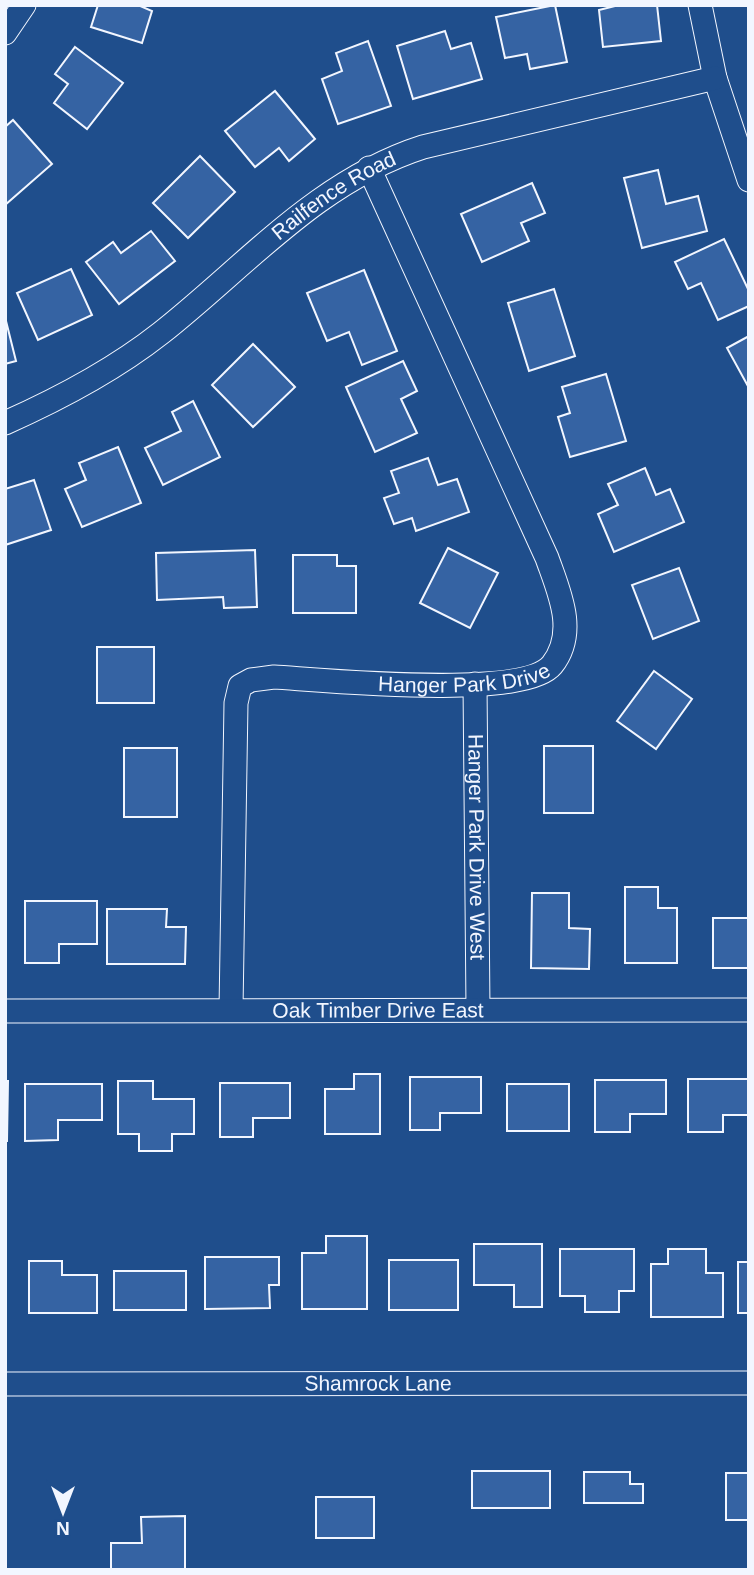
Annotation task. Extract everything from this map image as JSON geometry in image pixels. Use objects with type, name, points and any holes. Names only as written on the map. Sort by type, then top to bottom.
[{"type":"street","points":[[5,33],[24,5]]},
{"type":"street","points":[[700,5],[715,78],[749,180]]},
{"type":"street","name":"Railfence Road","points":[[5,423],[58,399],[160,334],[299,214],[369,168],[423,147],[715,78]]},
{"type":"street","name":"Hanger Park Drive","points":[[231,1009],[236,703],[240,686],[251,680],[274,677],[474,684],[523,681],[542,675],[553,663],[563,644],[566,628],[564,606],[547,558],[369,168]]},
{"type":"street","name":"Hanger Park Drive West","points":[[474,684],[478,1009]]},
{"type":"street","name":"Oak Timber Drive East","points":[[5,1011],[749,1010]]},
{"type":"street","name":"Shamrock Lane","points":[[5,1384],[749,1383]]},
{"type":"building","points":[[98,5],[138,5],[152,11],[142,43],[91,27]]},
{"type":"building","points":[[555,5],[567,62],[530,69],[527,54],[505,58],[496,17]]},
{"type":"building","points":[[619,5],[657,5],[661,41],[603,47],[599,10]]},
{"type":"building","points":[[445,31],[451,49],[471,43],[482,79],[413,99],[397,46]]},
{"type":"building","points":[[368,41],[391,106],[338,124],[322,79],[342,71],[336,53]]},
{"type":"building","points":[[75,47],[123,83],[87,129],[54,103],[68,84],[55,74]]},
{"type":"building","points":[[275,91],[315,139],[289,161],[279,148],[255,167],[225,131]]},
{"type":"building","points":[[13,120],[52,164],[5,205],[5,127]]},
{"type":"building","points":[[200,156],[235,192],[188,238],[153,203]]},
{"type":"building","points":[[658,170],[666,204],[698,196],[707,231],[642,248],[624,178]]},
{"type":"building","points":[[532,183],[545,213],[521,223],[529,241],[482,262],[461,214]]},
{"type":"building","points":[[151,231],[175,261],[119,304],[86,262],[113,242],[121,253]]},
{"type":"building","points":[[724,239],[749,291],[749,306],[718,320],[701,283],[688,289],[675,262]]},
{"type":"building","points":[[71,269],[92,315],[38,340],[17,293]]},
{"type":"building","points":[[364,270],[397,351],[362,365],[349,332],[327,341],[307,293]]},
{"type":"building","points":[[554,289],[575,356],[529,371],[508,303]]},
{"type":"building","points":[[5,317],[16,361],[5,364]]},
{"type":"building","points":[[749,336],[749,388],[727,348]]},
{"type":"building","points":[[253,344],[295,387],[253,427],[212,385]]},
{"type":"building","points":[[403,361],[417,391],[401,399],[417,433],[375,452],[346,387]]},
{"type":"building","points":[[606,374],[626,441],[570,457],[558,417],[570,413],[562,387]]},
{"type":"building","points":[[193,401],[220,457],[163,485],[145,448],[181,431],[172,412]]},
{"type":"building","points":[[118,447],[141,503],[82,527],[65,489],[86,480],[79,463]]},
{"type":"building","points":[[428,458],[438,485],[457,479],[469,512],[416,531],[412,518],[394,524],[384,498],[399,493],[391,471]]},
{"type":"building","points":[[645,468],[656,495],[670,489],[684,522],[614,552],[598,514],[618,505],[608,484]]},
{"type":"building","points":[[34,480],[51,530],[5,545],[5,489]]},
{"type":"building","points":[[448,548],[498,573],[470,628],[420,603]]},
{"type":"building","points":[[255,550],[257,607],[224,608],[223,597],[157,600],[156,553]]},
{"type":"building","points":[[293,555],[337,555],[337,566],[356,566],[356,613],[293,613]]},
{"type":"building","points":[[679,568],[699,621],[653,639],[632,585]]},
{"type":"building","points":[[97,647],[154,647],[154,703],[97,703]]},
{"type":"building","points":[[654,671],[692,699],[656,749],[617,721]]},
{"type":"building","points":[[544,746],[593,746],[593,813],[544,813]]},
{"type":"building","points":[[124,748],[177,748],[177,817],[124,817]]},
{"type":"building","points":[[625,887],[658,887],[658,908],[677,908],[677,963],[625,963]]},
{"type":"building","points":[[532,893],[569,893],[569,928],[590,929],[589,969],[531,968]]},
{"type":"building","points":[[25,901],[97,901],[97,944],[59,944],[59,963],[25,963]]},
{"type":"building","points":[[107,909],[167,909],[166,927],[186,927],[185,964],[107,964]]},
{"type":"building","points":[[713,918],[749,918],[749,968],[713,968]]},
{"type":"building","points":[[354,1074],[380,1074],[380,1134],[325,1134],[325,1089],[354,1089]]},
{"type":"building","points":[[410,1077],[481,1077],[481,1113],[440,1113],[440,1130],[410,1130]]},
{"type":"building","points":[[688,1079],[749,1079],[749,1115],[723,1115],[723,1132],[688,1132]]},
{"type":"building","points":[[595,1080],[666,1080],[666,1114],[630,1114],[630,1132],[595,1132]]},
{"type":"building","points":[[5,1081],[8,1081],[7,1141],[5,1141]]},
{"type":"building","points":[[118,1081],[153,1081],[153,1099],[194,1099],[194,1134],[172,1134],[172,1151],[139,1151],[139,1134],[118,1134]]},
{"type":"building","points":[[220,1083],[290,1083],[290,1118],[253,1118],[253,1137],[220,1137]]},
{"type":"building","points":[[25,1084],[102,1084],[102,1120],[58,1120],[58,1140],[25,1141]]},
{"type":"building","points":[[507,1084],[569,1084],[569,1131],[507,1131]]},
{"type":"building","points":[[326,1236],[367,1236],[367,1309],[302,1309],[302,1253],[326,1253]]},
{"type":"building","points":[[474,1244],[542,1244],[542,1307],[514,1307],[514,1285],[474,1285]]},
{"type":"building","points":[[560,1249],[634,1249],[634,1291],[619,1291],[619,1312],[585,1312],[585,1296],[560,1296]]},
{"type":"building","points":[[668,1249],[706,1249],[706,1273],[723,1273],[723,1317],[651,1317],[651,1264],[668,1264]]},
{"type":"building","points":[[205,1257],[279,1257],[279,1285],[269,1285],[270,1308],[205,1309]]},
{"type":"building","points":[[389,1260],[458,1260],[458,1310],[389,1310]]},
{"type":"building","points":[[29,1261],[62,1261],[62,1275],[97,1275],[97,1313],[29,1313]]},
{"type":"building","points":[[738,1262],[749,1262],[749,1313],[738,1313]]},
{"type":"building","points":[[114,1271],[186,1271],[186,1310],[114,1310]]},
{"type":"building","points":[[472,1471],[550,1471],[550,1508],[472,1508]]},
{"type":"building","points":[[584,1472],[630,1472],[630,1484],[643,1484],[643,1503],[584,1503]]},
{"type":"building","points":[[726,1473],[749,1473],[749,1520],[726,1520]]},
{"type":"building","points":[[316,1497],[374,1497],[374,1538],[316,1538]]},
{"type":"building","points":[[185,1516],[185,1570],[111,1570],[111,1543],[142,1543],[141,1517]]}]
